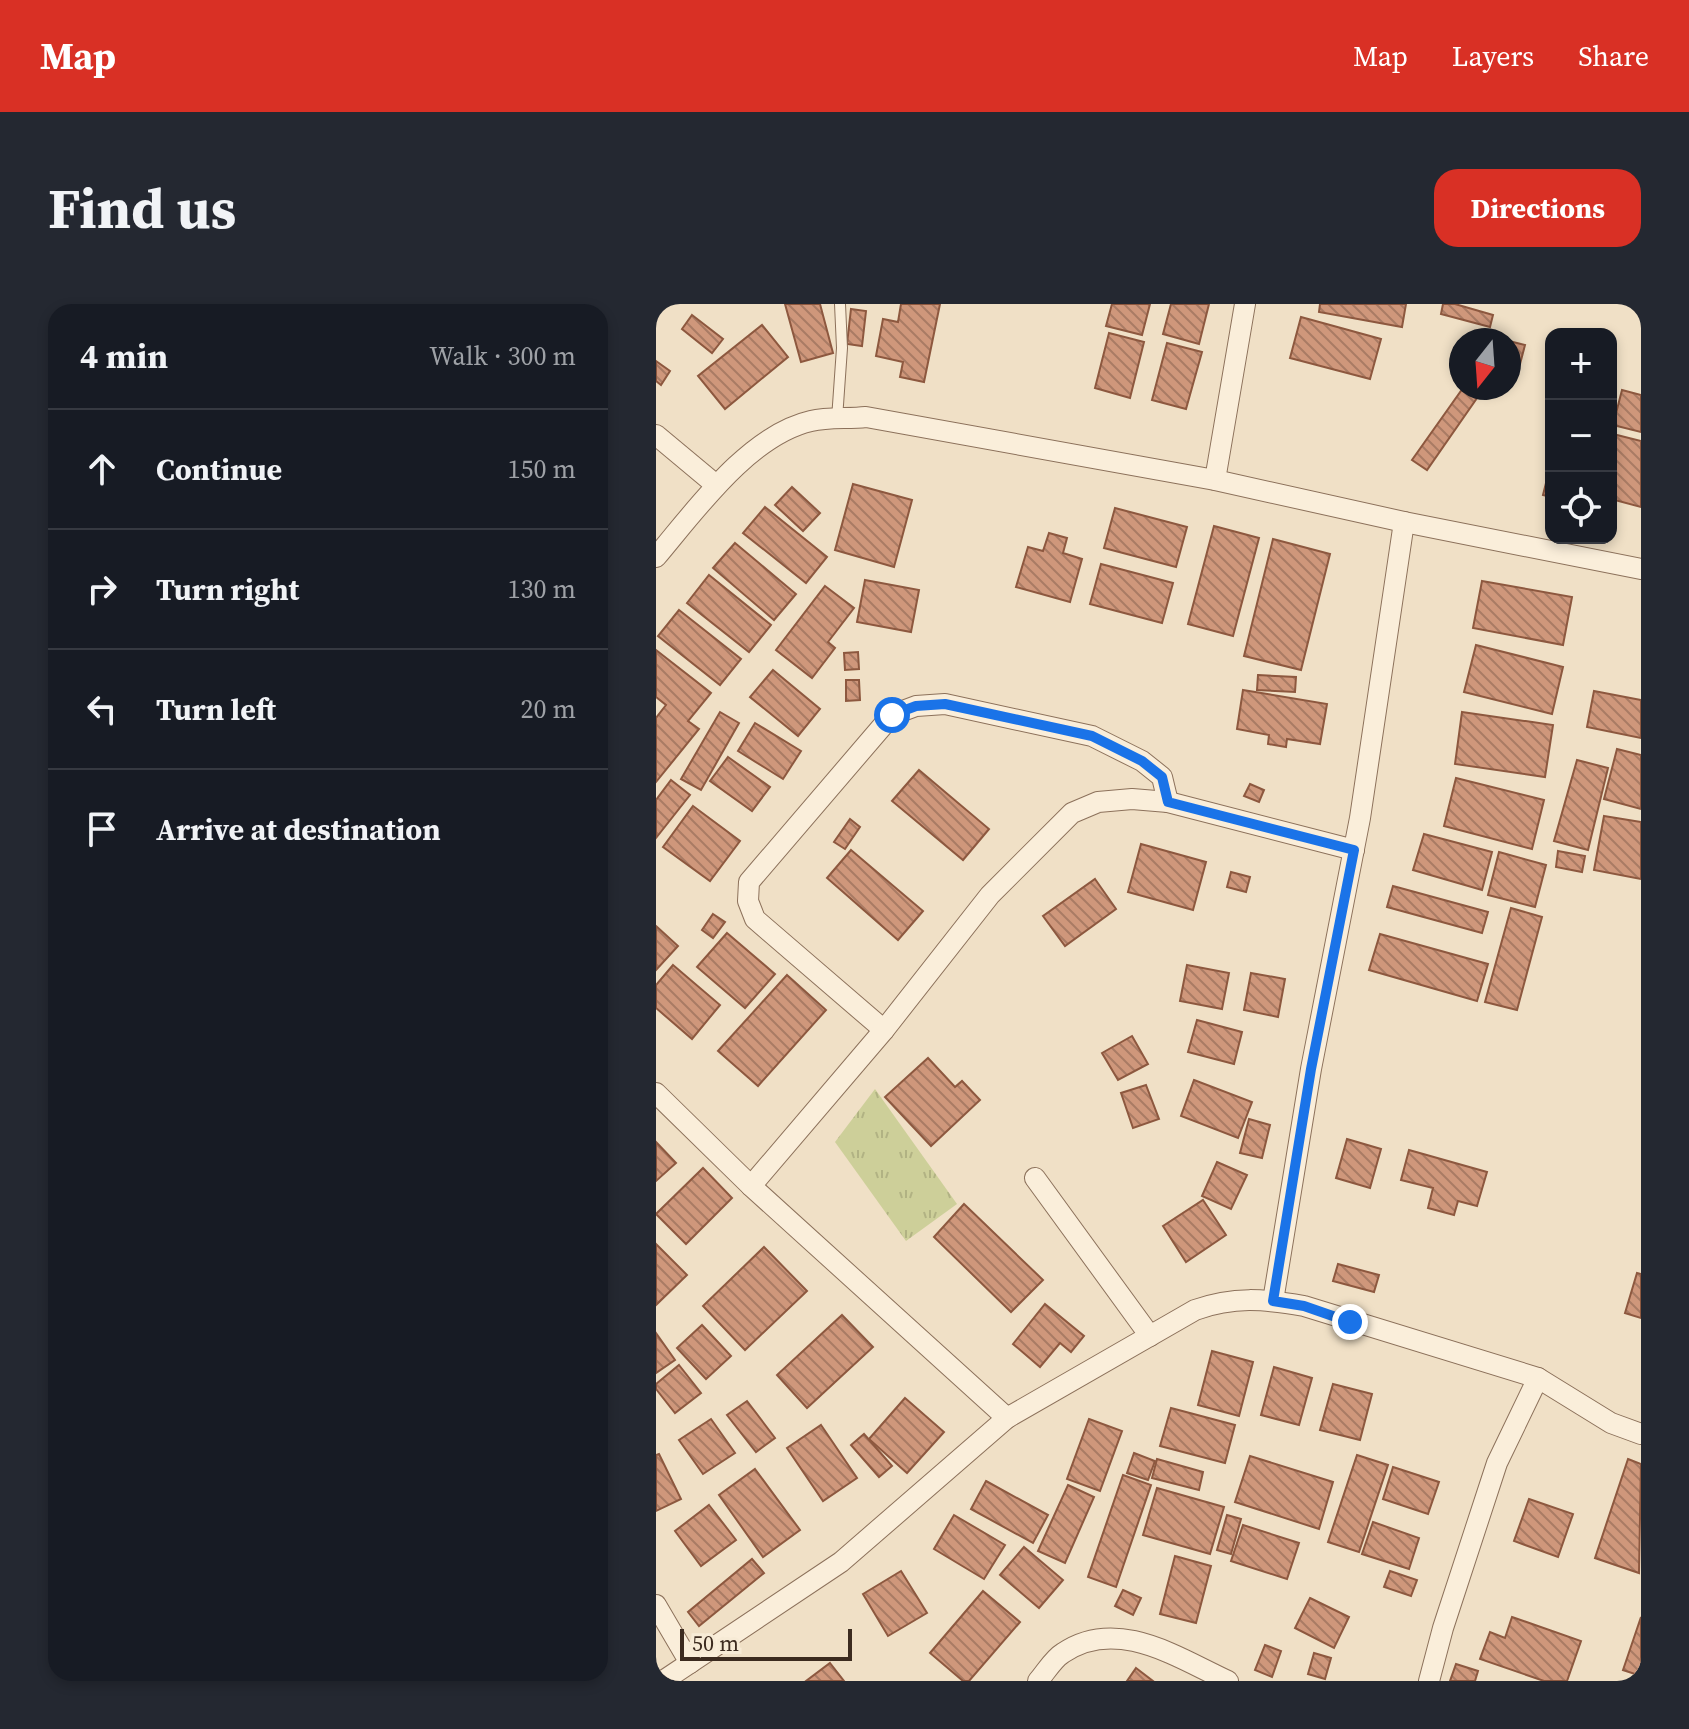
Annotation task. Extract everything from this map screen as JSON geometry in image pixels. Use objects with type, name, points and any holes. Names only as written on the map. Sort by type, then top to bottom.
[{"type":"street","points":[[1215,480],[1245,304]]},
{"type":"street","points":[[656,557],[716,485],[763,443],[810,421],[866,417],[1215,480],[1404,522],[1641,569]]},
{"type":"street","points":[[656,435],[716,485]]},
{"type":"street","points":[[1273,1301],[1311,1069],[1354,850],[1404,522]]},
{"type":"street","points":[[884,1030],[755,919],[748,901],[749,882],[892,715],[916,706],[945,704],[1092,736],[1142,761],[1162,777],[1168,802]]},
{"type":"street","points":[[751,1186],[884,1030],[990,895],[1072,813],[1098,802],[1132,799],[1168,802],[1354,850]]},
{"type":"street","points":[[656,1093],[751,1186],[1007,1418]]},
{"type":"street","points":[[1035,1178],[1150,1336]]},
{"type":"street","points":[[663,1681],[841,1562],[1007,1418],[1195,1310],[1222,1301],[1273,1301],[1304,1306],[1538,1378],[1611,1423],[1641,1434]]},
{"type":"street","points":[[1429,1681],[1443,1628],[1497,1463],[1538,1378]]},
{"type":"street","points":[[656,1605],[690,1663]]},
{"type":"street","points":[[1038,1681],[1060,1654],[1077,1645],[1120,1638],[1143,1642],[1228,1681]]},
{"type":"lane","points":[[837,419],[842,348],[840,304]]},
{"type":"green space","points":[[875,1089],[957,1204],[906,1241],[835,1142]]},
{"type":"building","points":[[785,304],[820,304],[833,353],[801,362]]},
{"type":"building","points":[[901,304],[940,304],[924,382],[900,377],[903,362],[876,356],[883,319],[898,322]]},
{"type":"building","points":[[1112,304],[1150,304],[1142,335],[1106,326]]},
{"type":"building","points":[[1171,304],[1209,304],[1199,344],[1163,334]]},
{"type":"building","points":[[1320,304],[1406,304],[1402,327],[1319,312]]},
{"type":"building","points":[[1443,304],[1455,304],[1493,315],[1490,327],[1441,314]]},
{"type":"building","points":[[851,309],[866,311],[862,346],[847,344]]},
{"type":"building","points":[[692,315],[723,339],[712,353],[682,329]]},
{"type":"building","points":[[1301,317],[1381,339],[1370,379],[1290,358]]},
{"type":"building","points":[[762,325],[788,357],[725,409],[698,376]]},
{"type":"building","points":[[1109,333],[1144,342],[1130,398],[1095,388]]},
{"type":"building","points":[[1167,343],[1202,352],[1186,409],[1152,400]]},
{"type":"building","points":[[656,361],[670,371],[661,385],[656,381]]},
{"type":"building","points":[[1622,390],[1641,395],[1641,432],[1617,426]]},
{"type":"building","points":[[1454,400],[1476,400],[1427,470],[1412,460]]},
{"type":"building","points":[[1617,435],[1641,441],[1641,507],[1617,501]]},
{"type":"building","points":[[853,484],[912,500],[894,567],[835,550]]},
{"type":"building","points":[[792,487],[820,513],[803,531],[775,505]]},
{"type":"building","points":[[765,507],[827,557],[806,583],[743,533]]},
{"type":"building","points":[[1115,508],[1187,527],[1176,567],[1104,548]]},
{"type":"building","points":[[1214,526],[1259,538],[1233,636],[1188,624]]},
{"type":"building","points":[[1049,533],[1067,538],[1063,553],[1082,559],[1070,602],[1016,587],[1028,547],[1043,551]]},
{"type":"building","points":[[1273,539],[1330,554],[1301,670],[1244,656]]},
{"type":"building","points":[[735,543],[796,594],[774,620],[713,568]]},
{"type":"building","points":[[1101,564],[1173,583],[1162,623],[1090,604]]},
{"type":"building","points":[[709,575],[771,625],[749,652],[687,603]]},
{"type":"building","points":[[865,580],[919,590],[911,632],[857,622]]},
{"type":"building","points":[[1482,581],[1572,597],[1563,645],[1473,628]]},
{"type":"building","points":[[825,586],[854,608],[828,642],[835,648],[812,678],[776,650]]},
{"type":"building","points":[[679,610],[741,659],[720,685],[658,636]]},
{"type":"building","points":[[1476,645],[1563,667],[1552,714],[1464,692]]},
{"type":"building","points":[[656,650],[711,693],[688,721],[699,729],[656,782],[656,718],[666,705],[656,697]]},
{"type":"building","points":[[858,652],[859,669],[845,670],[844,653]]},
{"type":"building","points":[[773,670],[820,709],[798,736],[750,697]]},
{"type":"building","points":[[1258,675],[1296,677],[1295,692],[1257,690]]},
{"type":"building","points":[[846,680],[859,680],[860,700],[846,701]]},
{"type":"building","points":[[1243,690],[1327,704],[1320,744],[1287,739],[1286,747],[1268,744],[1269,735],[1237,729]]},
{"type":"building","points":[[1594,691],[1641,700],[1641,738],[1587,727]]},
{"type":"building","points":[[720,712],[739,723],[701,790],[681,779]]},
{"type":"building","points":[[1462,712],[1553,725],[1545,777],[1455,764]]},
{"type":"building","points":[[755,723],[801,751],[783,779],[738,751]]},
{"type":"building","points":[[1617,749],[1641,755],[1641,809],[1604,799]]},
{"type":"building","points":[[728,757],[770,787],[752,811],[710,781]]},
{"type":"building","points":[[1577,760],[1608,768],[1588,850],[1554,841]]},
{"type":"building","points":[[919,770],[989,829],[963,860],[892,801]]},
{"type":"building","points":[[1456,778],[1544,800],[1532,849],[1444,826]]},
{"type":"building","points":[[671,780],[690,795],[656,838],[656,800]]},
{"type":"building","points":[[1250,784],[1264,790],[1259,802],[1244,796]]},
{"type":"building","points":[[693,806],[740,841],[710,881],[663,847]]},
{"type":"building","points":[[1604,816],[1641,822],[1641,879],[1594,870]]},
{"type":"building","points":[[850,819],[860,827],[845,849],[834,842]]},
{"type":"building","points":[[1424,834],[1492,852],[1482,890],[1413,870]]},
{"type":"building","points":[[1141,844],[1206,862],[1193,910],[1128,892]]},
{"type":"building","points":[[851,850],[923,911],[898,940],[827,878]]},
{"type":"building","points":[[1558,851],[1585,856],[1582,872],[1556,867]]},
{"type":"building","points":[[1499,852],[1546,865],[1535,907],[1488,895]]},
{"type":"building","points":[[1231,872],[1250,877],[1246,892],[1227,887]]},
{"type":"building","points":[[1095,879],[1116,909],[1065,946],[1043,916]]},
{"type":"building","points":[[1393,886],[1488,912],[1482,933],[1387,907]]},
{"type":"building","points":[[1511,908],[1542,917],[1517,1010],[1485,1002]]},
{"type":"building","points":[[713,914],[725,922],[713,938],[702,930]]},
{"type":"building","points":[[656,926],[678,946],[656,970]]},
{"type":"building","points":[[727,933],[775,974],[745,1008],[697,967]]},
{"type":"building","points":[[1380,934],[1488,964],[1477,1001],[1369,970]]},
{"type":"building","points":[[673,965],[720,1005],[692,1039],[656,1008],[656,985]]},
{"type":"building","points":[[1187,965],[1229,973],[1222,1009],[1180,1001]]},
{"type":"building","points":[[1251,973],[1285,979],[1278,1017],[1244,1010]]},
{"type":"building","points":[[787,975],[826,1010],[758,1086],[718,1051]]},
{"type":"building","points":[[1197,1020],[1242,1032],[1234,1064],[1188,1052]]},
{"type":"building","points":[[1132,1036],[1148,1064],[1118,1080],[1102,1053]]},
{"type":"building","points":[[928,1058],[955,1087],[962,1081],[980,1100],[931,1146],[885,1097]]},
{"type":"building","points":[[1194,1080],[1252,1102],[1238,1138],[1181,1116]]},
{"type":"building","points":[[1146,1085],[1159,1119],[1133,1128],[1121,1093]]},
{"type":"building","points":[[1249,1119],[1270,1125],[1262,1158],[1240,1153]]},
{"type":"building","points":[[1347,1139],[1381,1149],[1370,1188],[1336,1178]]},
{"type":"building","points":[[656,1142],[676,1163],[656,1181]]},
{"type":"building","points":[[1409,1150],[1487,1172],[1477,1206],[1458,1201],[1454,1215],[1428,1208],[1433,1188],[1401,1180]]},
{"type":"building","points":[[1217,1162],[1247,1175],[1231,1209],[1202,1196]]},
{"type":"building","points":[[703,1168],[732,1198],[686,1244],[656,1214]]},
{"type":"building","points":[[1203,1200],[1226,1235],[1186,1262],[1163,1226]]},
{"type":"building","points":[[964,1204],[1043,1280],[1011,1312],[934,1237]]},
{"type":"building","points":[[656,1244],[687,1275],[656,1305]]},
{"type":"building","points":[[764,1247],[807,1291],[745,1350],[703,1306]]},
{"type":"building","points":[[1338,1264],[1379,1275],[1374,1292],[1333,1281]]},
{"type":"building","points":[[1637,1273],[1641,1274],[1641,1318],[1625,1313]]},
{"type":"building","points":[[1045,1304],[1084,1336],[1071,1352],[1060,1343],[1040,1367],[1013,1344]]},
{"type":"building","points":[[842,1315],[873,1347],[807,1408],[777,1375]]},
{"type":"building","points":[[702,1325],[731,1356],[706,1379],[677,1348]]},
{"type":"building","points":[[656,1333],[675,1360],[656,1373]]},
{"type":"building","points":[[1212,1351],[1253,1362],[1239,1416],[1198,1405]]},
{"type":"building","points":[[679,1365],[701,1393],[675,1413],[656,1389],[656,1384]]},
{"type":"building","points":[[1274,1367],[1312,1378],[1299,1425],[1261,1415]]},
{"type":"building","points":[[1333,1384],[1372,1394],[1360,1440],[1320,1430]]},
{"type":"building","points":[[905,1398],[944,1432],[907,1473],[869,1439]]},
{"type":"building","points":[[747,1401],[775,1438],[756,1452],[727,1415]]},
{"type":"building","points":[[1171,1408],[1235,1425],[1225,1463],[1160,1446]]},
{"type":"building","points":[[711,1419],[735,1453],[703,1474],[679,1440]]},
{"type":"building","points":[[1089,1419],[1122,1431],[1100,1491],[1067,1479]]},
{"type":"building","points":[[821,1425],[857,1478],[823,1501],[787,1448]]},
{"type":"building","points":[[864,1434],[892,1466],[879,1477],[851,1445]]},
{"type":"building","points":[[1134,1453],[1155,1461],[1148,1480],[1127,1473]]},
{"type":"building","points":[[659,1454],[681,1499],[656,1511],[656,1455]]},
{"type":"building","points":[[1357,1455],[1388,1465],[1359,1552],[1328,1542]]},
{"type":"building","points":[[1250,1456],[1333,1482],[1319,1529],[1235,1502]]},
{"type":"building","points":[[1157,1459],[1203,1472],[1199,1490],[1152,1478]]},
{"type":"building","points":[[1628,1459],[1641,1464],[1639,1573],[1595,1558]]},
{"type":"building","points":[[1393,1467],[1439,1482],[1428,1514],[1383,1499]]},
{"type":"building","points":[[755,1469],[800,1530],[763,1557],[719,1495]]},
{"type":"building","points":[[1123,1475],[1151,1485],[1116,1587],[1088,1577]]},
{"type":"building","points":[[986,1481],[1048,1515],[1033,1543],[971,1509]]},
{"type":"building","points":[[1068,1485],[1094,1497],[1065,1563],[1038,1551]]},
{"type":"building","points":[[1157,1488],[1224,1507],[1210,1554],[1143,1535]]},
{"type":"building","points":[[1529,1499],[1573,1514],[1558,1557],[1514,1541]]},
{"type":"building","points":[[709,1505],[736,1540],[701,1566],[675,1531]]},
{"type":"building","points":[[954,1515],[1005,1545],[984,1579],[934,1549]]},
{"type":"building","points":[[1227,1515],[1241,1519],[1231,1554],[1217,1550]]},
{"type":"building","points":[[1373,1522],[1419,1538],[1409,1569],[1362,1554]]},
{"type":"building","points":[[1243,1525],[1299,1543],[1287,1579],[1231,1561]]},
{"type":"building","points":[[1024,1547],[1063,1580],[1039,1608],[1000,1575]]},
{"type":"building","points":[[1175,1556],[1211,1566],[1196,1623],[1160,1614]]},
{"type":"building","points":[[752,1559],[764,1573],[699,1626],[688,1612]]},
{"type":"building","points":[[901,1571],[927,1613],[888,1636],[863,1594]]},
{"type":"building","points":[[1390,1571],[1417,1580],[1411,1596],[1384,1587]]},
{"type":"building","points":[[1123,1590],[1141,1598],[1133,1615],[1115,1606]]},
{"type":"building","points":[[983,1591],[1020,1622],[969,1681],[963,1681],[930,1653]]},
{"type":"building","points":[[1310,1598],[1349,1617],[1334,1648],[1295,1628]]},
{"type":"building","points":[[1512,1617],[1581,1641],[1567,1681],[1544,1681],[1480,1659],[1490,1632],[1505,1638]]},
{"type":"building","points":[[1641,1617],[1641,1676],[1623,1670]]},
{"type":"building","points":[[1265,1645],[1281,1651],[1272,1677],[1255,1670]]},
{"type":"building","points":[[1314,1653],[1331,1658],[1325,1679],[1308,1674]]},
{"type":"building","points":[[830,1663],[844,1681],[806,1681]]},
{"type":"building","points":[[1456,1664],[1478,1671],[1475,1681],[1450,1681]]},
{"type":"building","points":[[1136,1668],[1153,1681],[1127,1681]]},
{"type":"route","points":[[892,715],[916,706],[945,704],[1092,736],[1142,761],[1162,777],[1168,802],[1354,850],[1311,1069],[1273,1301],[1304,1306],[1350,1322]]}]
